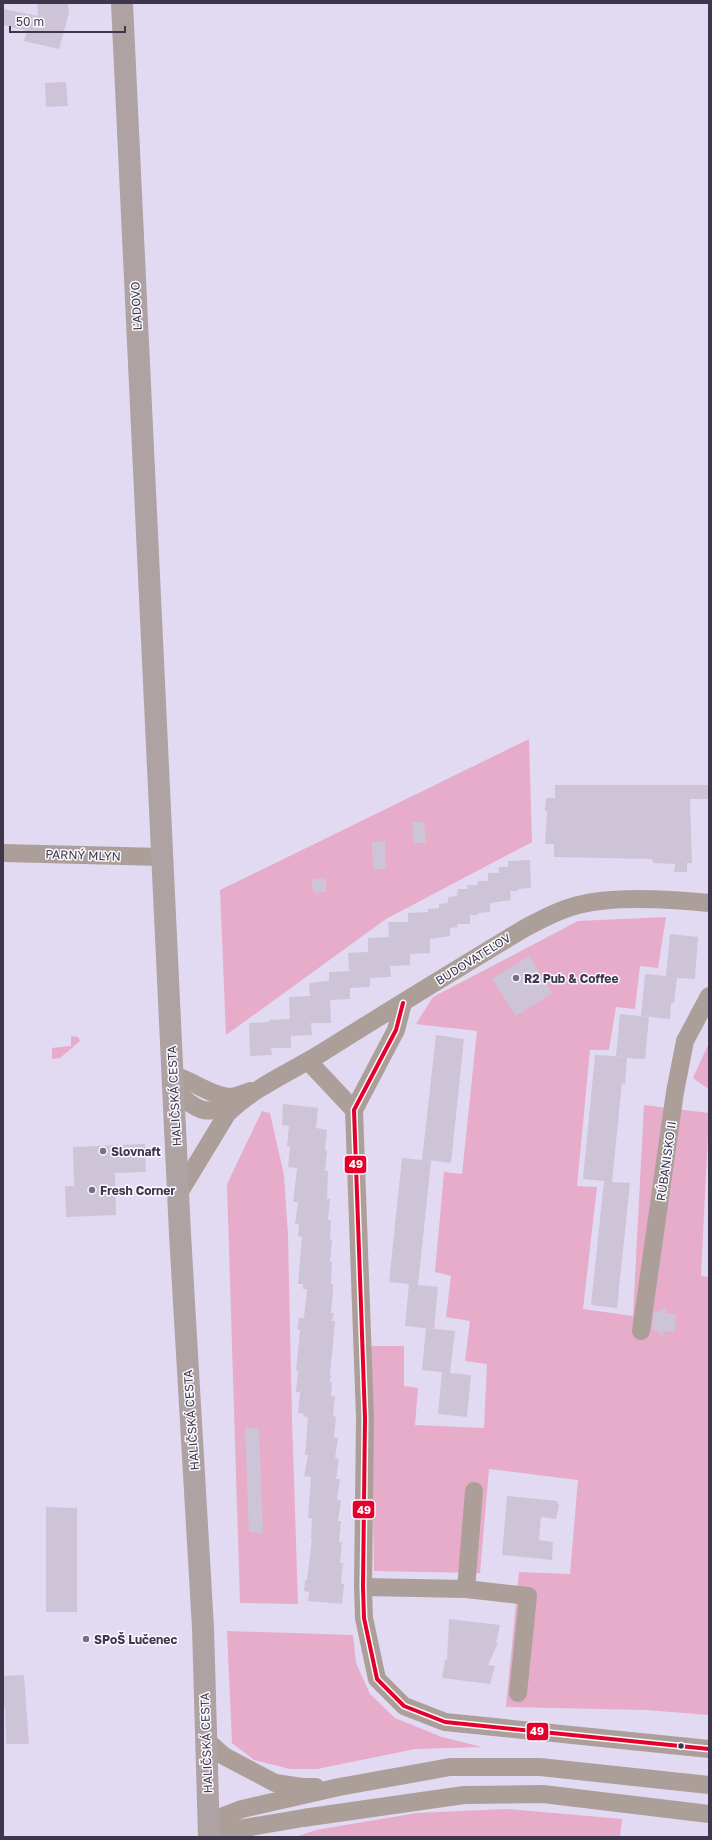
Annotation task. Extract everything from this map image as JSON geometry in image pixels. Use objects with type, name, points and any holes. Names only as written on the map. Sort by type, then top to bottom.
[{"type":"main road","name":"ĽADOVO","points":[[122,3],[162,857]]},
{"type":"main road","name":"HALIČSKÁ CESTA","points":[[162,857],[179,1193],[180,1242],[203,1628],[209,1831]]},
{"type":"street","name":"PARNÝ MLYN","points":[[3,853],[162,857]]},
{"type":"street","name":"BUDOVATEĽOV","points":[[179,1193],[227,1114],[237,1104],[259,1089],[308,1061],[525,928],[557,912],[578,904],[599,901],[644,899],[709,903]]},
{"type":"street","name":"RÚBANISKO II","points":[[641,1331],[675,1092],[684,1041],[709,996]]},
{"type":"street","points":[[403,1003],[396,1030],[354,1110],[365,1418],[364,1618],[378,1679],[404,1706],[445,1722],[709,1749]]},
{"type":"street","points":[[308,1061],[354,1110]]},
{"type":"street","name":"BUDOVATEĽOV","points":[[237,1104],[215,1111],[198,1110],[173,1082],[185,1078],[213,1092],[230,1097],[259,1089]]},
{"type":"street","points":[[466,1589],[474,1491]]},
{"type":"street","points":[[363,1587],[466,1589],[528,1596],[518,1693]]},
{"type":"street","points":[[206,1739],[224,1756],[275,1783],[302,1787],[339,1787]]},
{"type":"street","points":[[209,1831],[242,1809],[339,1787],[450,1767],[540,1767],[709,1785]]},
{"type":"street","points":[[209,1831],[339,1814],[464,1795],[543,1794],[709,1814]]},
{"type":"street","points":[[265,1837],[339,1814]]},
{"type":"shaded area","points":[[529,739],[532,842],[386,919],[226,1035],[220,890]]},
{"type":"shaded area","points":[[666,917],[658,968],[640,966],[635,1009],[616,1007],[609,1050],[590,1050],[577,1186],[597,1187],[583,1309],[633,1316],[644,1105],[709,1113],[701,1276],[709,1277],[709,1715],[646,1710],[506,1707],[519,1572],[570,1574],[578,1480],[489,1469],[480,1573],[374,1571],[370,1346],[404,1346],[404,1386],[418,1388],[415,1425],[484,1428],[487,1364],[465,1361],[470,1321],[446,1317],[451,1276],[435,1272],[444,1172],[462,1174],[477,1031],[416,1024],[433,997],[578,921]]},
{"type":"shaded area","points":[[71,1036],[78,1037],[80,1041],[60,1058],[52,1059],[52,1048],[71,1046]]},
{"type":"shaded area","points":[[709,1043],[709,1088],[707,1088],[693,1078]]},
{"type":"shaded area","points":[[262,1111],[270,1113],[284,1175],[288,1236],[298,1604],[240,1603],[227,1184]]},
{"type":"shaded area","points":[[227,1631],[353,1635],[356,1663],[370,1694],[395,1718],[442,1737],[482,1747],[415,1749],[317,1769],[290,1769],[254,1760],[232,1743]]},
{"type":"shaded area","points":[[507,1809],[622,1819],[620,1837],[295,1837],[316,1830],[417,1813]]},
{"type":"building","points":[[37,3],[68,3],[69,13],[59,49],[24,41],[27,31],[3,25],[3,9],[38,16]]},
{"type":"building","points":[[66,82],[68,106],[46,107],[45,83]]},
{"type":"building","points":[[555,785],[709,785],[709,799],[690,799],[692,863],[687,863],[687,872],[674,872],[675,864],[653,863],[652,859],[554,857],[554,844],[545,844],[547,811],[545,811],[546,798],[555,798]]},
{"type":"building","points":[[412,822],[424,822],[426,843],[414,843]]},
{"type":"building","points":[[372,842],[385,842],[386,869],[373,869]]},
{"type":"building","points":[[530,860],[531,888],[510,891],[511,900],[490,903],[490,912],[470,915],[470,924],[457,924],[458,927],[450,928],[450,936],[430,939],[430,953],[410,954],[410,965],[390,966],[391,977],[370,978],[370,987],[350,988],[350,999],[330,1000],[331,1023],[311,1023],[312,1035],[291,1036],[291,1048],[271,1048],[272,1055],[250,1056],[249,1023],[290,1019],[289,997],[310,996],[309,983],[329,981],[329,972],[349,971],[348,953],[368,952],[368,938],[389,937],[388,922],[408,922],[408,913],[428,912],[428,909],[439,908],[439,904],[448,903],[448,897],[457,896],[458,889],[468,889],[467,885],[477,885],[478,881],[488,881],[488,873],[499,873],[499,867],[508,867],[508,861]]},
{"type":"building","points":[[326,878],[326,892],[313,893],[312,879]]},
{"type":"building","points":[[670,934],[698,937],[695,979],[677,978],[674,1003],[671,1003],[670,1019],[641,1016],[645,974],[666,976]]},
{"type":"building","points":[[529,956],[552,993],[516,1016],[492,979]]},
{"type":"building","points":[[620,1014],[649,1017],[645,1059],[627,1058],[625,1084],[622,1083],[612,1182],[630,1183],[617,1308],[591,1305],[604,1181],[583,1179],[595,1055],[626,1057],[616,1056]]},
{"type":"building","points":[[436,1035],[464,1039],[451,1163],[427,1160],[431,1161],[418,1285],[438,1287],[434,1329],[405,1326],[409,1284],[389,1282],[402,1158],[422,1160]]},
{"type":"building","points":[[283,1104],[318,1108],[316,1128],[327,1130],[325,1171],[328,1171],[327,1199],[330,1199],[328,1220],[331,1220],[330,1240],[332,1240],[330,1262],[332,1262],[331,1284],[333,1284],[333,1292],[331,1313],[334,1313],[332,1321],[335,1321],[330,1382],[332,1383],[331,1396],[335,1396],[333,1416],[336,1417],[334,1437],[338,1438],[335,1458],[339,1459],[336,1479],[340,1479],[337,1500],[341,1500],[338,1521],[341,1521],[339,1542],[342,1542],[340,1563],[343,1563],[341,1584],[344,1584],[342,1604],[308,1601],[309,1592],[304,1591],[305,1580],[307,1580],[312,1539],[312,1518],[308,1518],[311,1477],[304,1476],[308,1455],[305,1455],[308,1417],[303,1416],[304,1414],[298,1413],[300,1392],[296,1392],[298,1371],[296,1371],[300,1330],[297,1329],[299,1318],[304,1318],[307,1289],[303,1289],[303,1284],[298,1284],[302,1237],[298,1236],[299,1224],[295,1224],[298,1202],[293,1202],[297,1168],[288,1167],[290,1147],[287,1146],[289,1126],[282,1125]]},
{"type":"building","points":[[145,1144],[146,1172],[115,1173],[116,1215],[66,1217],[65,1186],[74,1186],[73,1147]]},
{"type":"building","points":[[667,1307],[666,1313],[676,1314],[675,1332],[664,1331],[663,1337],[656,1330],[652,1330],[654,1311],[658,1312]]},
{"type":"building","points":[[426,1328],[455,1331],[450,1373],[471,1375],[467,1417],[438,1414],[442,1372],[422,1370]]},
{"type":"building","points":[[245,1427],[259,1429],[263,1533],[249,1532]]},
{"type":"building","points":[[507,1496],[557,1501],[559,1506],[556,1519],[541,1517],[539,1540],[553,1542],[552,1560],[502,1555]]},
{"type":"building","points":[[46,1507],[77,1508],[77,1612],[46,1612]]},
{"type":"building","points":[[449,1619],[500,1625],[496,1643],[498,1643],[488,1665],[495,1666],[490,1684],[442,1678],[445,1660],[447,1660]]},
{"type":"building","points":[[24,1675],[29,1744],[6,1744],[5,1707],[3,1707],[3,1676]]},
{"type":"transit line","name":"49","points":[[403,1003],[396,1030],[354,1110],[365,1418],[364,1618],[377,1679],[404,1706],[445,1722],[709,1749]]},
{"type":"place","name":"R2 Pub & Coffee","points":[[516,978]]},
{"type":"place","name":"Slovnaft","points":[[103,1151]]},
{"type":"place","name":"Fresh Corner","points":[[92,1190]]},
{"type":"place","name":"SPoŠ Lučenec","points":[[86,1639]]}]
